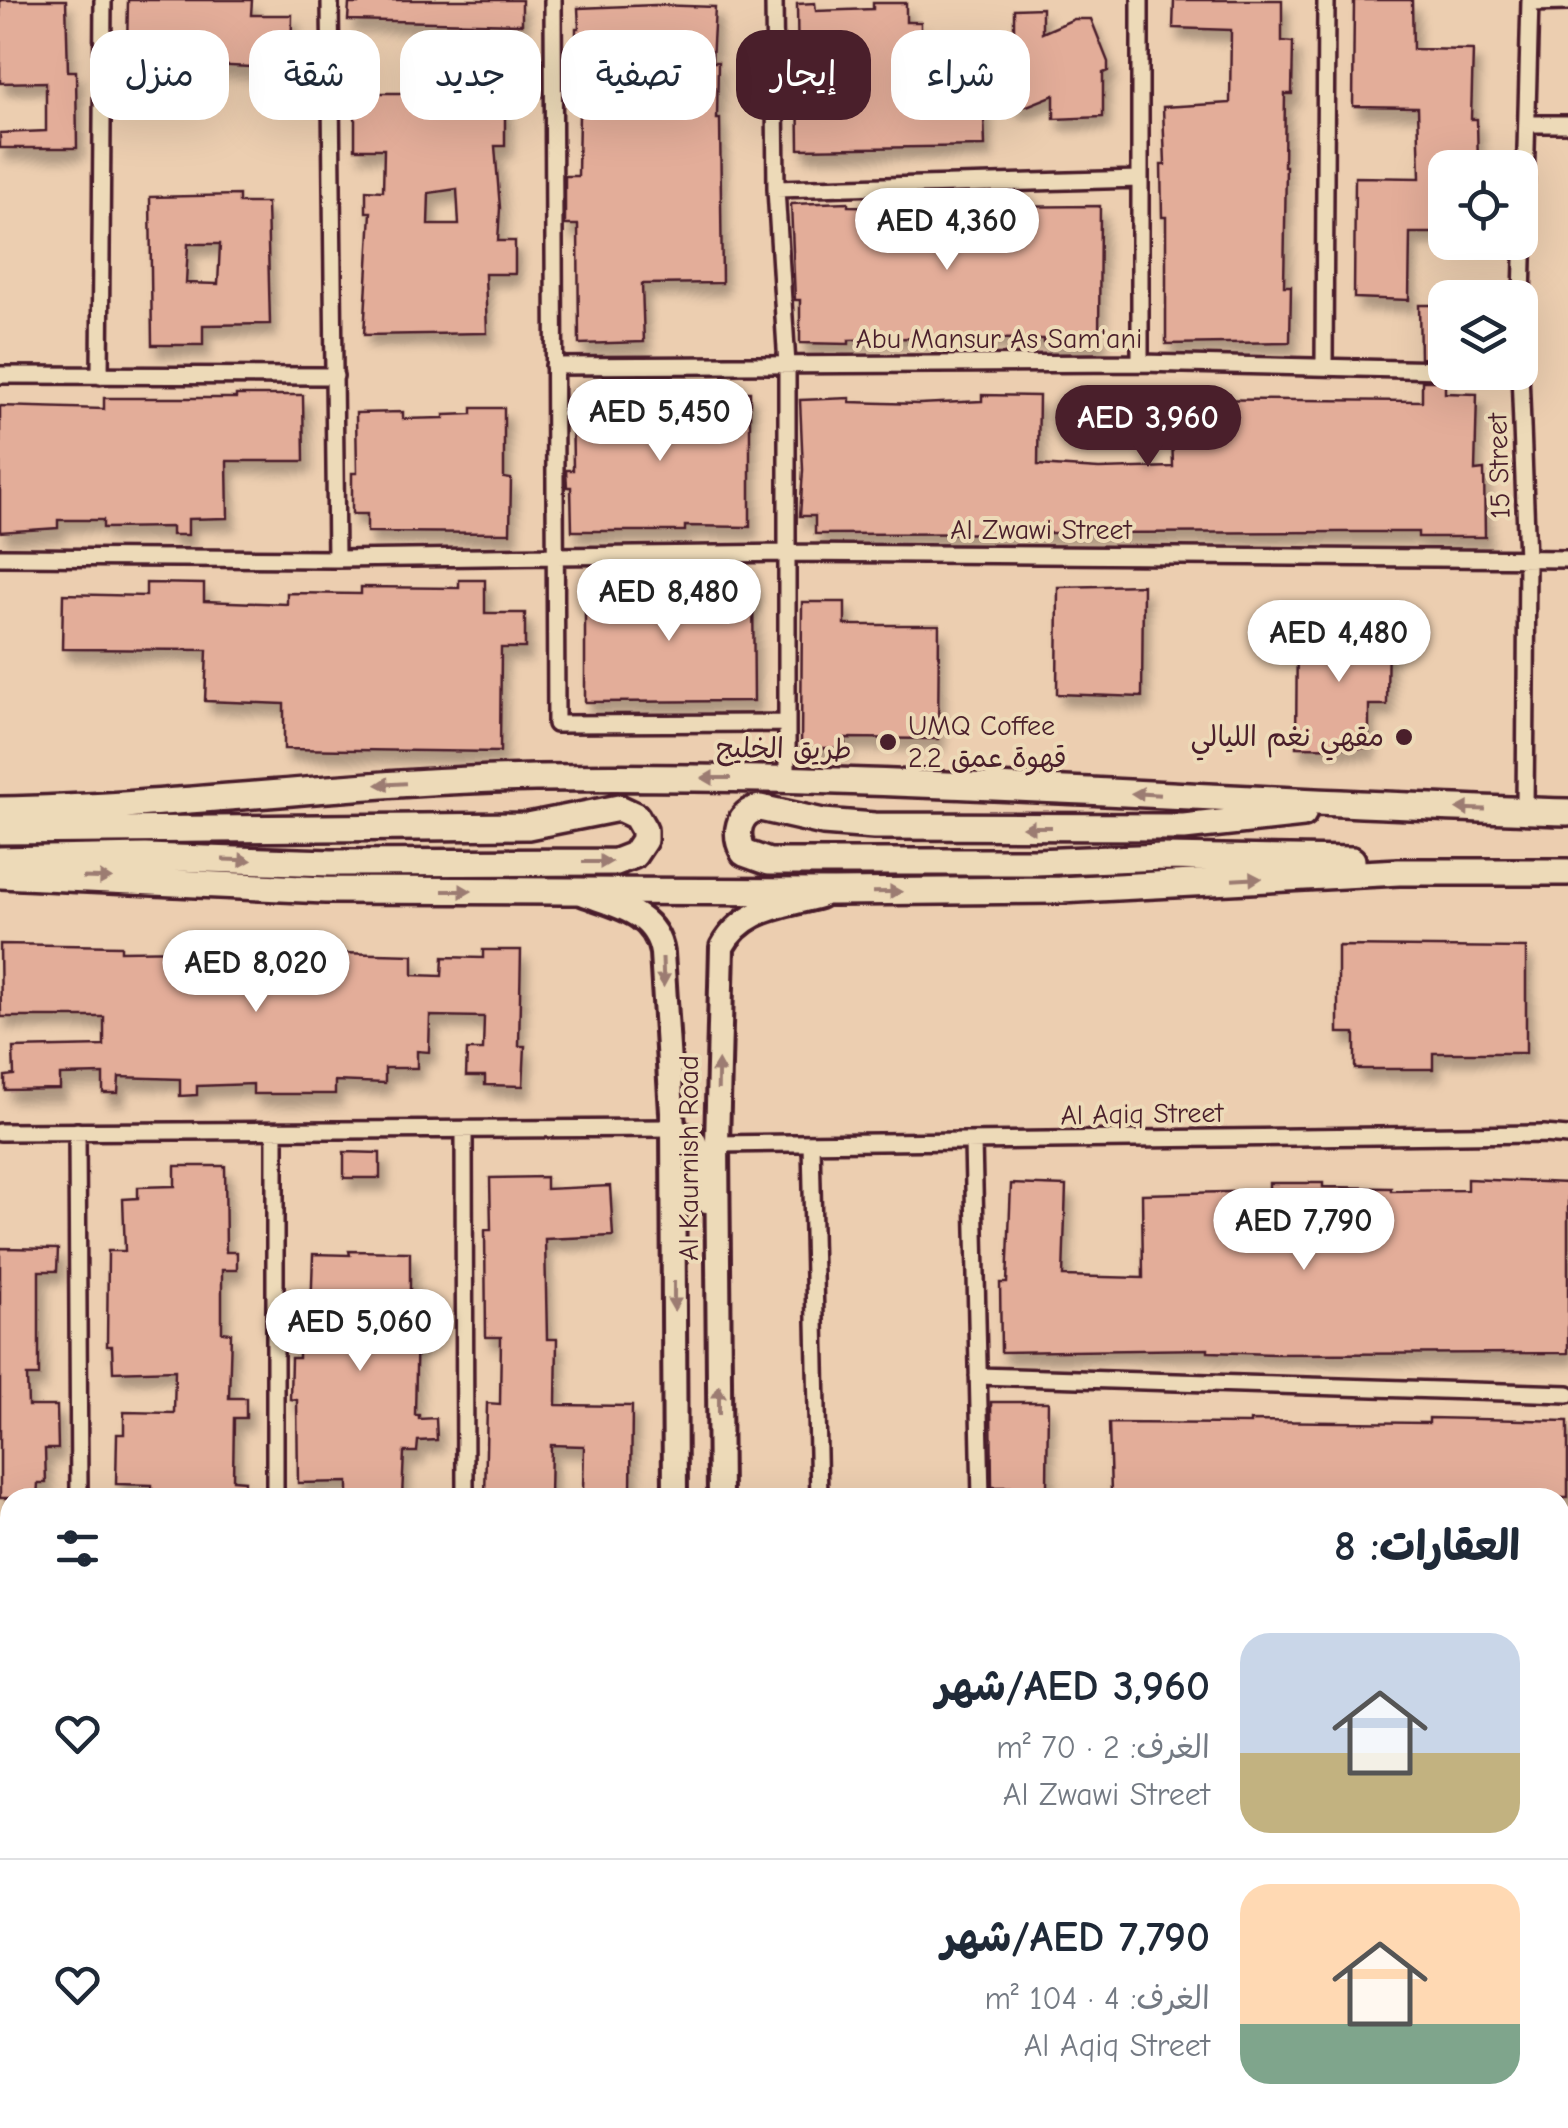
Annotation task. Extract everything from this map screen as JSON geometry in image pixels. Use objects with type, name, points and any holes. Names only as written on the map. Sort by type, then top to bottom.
[{"type":"main road","name":"طريق الخليج","points":[[0,810],[125,806],[457,780],[854,779],[1568,812]]},
{"type":"main road","points":[[1378,806],[1184,827],[874,826],[823,822],[760,808],[752,810],[741,822],[738,840],[744,854],[768,862],[1328,857],[1486,872]]},
{"type":"main road","points":[[0,831],[528,826],[619,808],[636,816],[644,830],[644,840],[634,855],[616,862],[331,862],[145,857],[0,860]]},
{"type":"main road","points":[[0,875],[325,890],[833,892],[1078,890],[1328,874],[1568,872]]},
{"type":"street","points":[[100,376],[103,0]]},
{"type":"street","points":[[330,0],[336,559]]},
{"type":"street","points":[[553,0],[556,724],[786,723]]},
{"type":"street","points":[[774,0],[776,188],[787,365],[787,779]]},
{"type":"street","points":[[1140,0],[1140,363]]},
{"type":"street","points":[[1324,366],[1326,0]]},
{"type":"street","points":[[1530,1],[1568,2]]},
{"type":"street","name":"15 Street","points":[[1522,280],[1530,1]]},
{"type":"street","points":[[1526,124],[1568,124]]},
{"type":"street","points":[[776,188],[1140,179]]},
{"type":"street","name":"Abu Mansur As Sam'ani","points":[[554,366],[1140,363],[1428,369]]},
{"type":"street","points":[[0,375],[335,376]]},
{"type":"street","name":"15 Street","points":[[1521,390],[1527,559],[1525,810]]},
{"type":"street","name":"Al Zwawi Street","points":[[0,557],[554,558],[786,553],[1568,559]]},
{"type":"street","name":"Al Kaurnish Road","points":[[576,891],[635,913],[660,938],[673,1128],[675,1488]]},
{"type":"street","name":"Al Kaurnish Road","points":[[720,1488],[717,1144],[722,947],[732,929],[750,915],[833,892]]},
{"type":"street","points":[[0,1132],[673,1128],[695,1142],[719,1284]]},
{"type":"street","points":[[275,1488],[276,1130]]},
{"type":"street","points":[[464,1130],[466,1488]]},
{"type":"street","points":[[76,1132],[80,1488]]},
{"type":"street","name":"Al Aqiq Street","points":[[717,1144],[1568,1136]]},
{"type":"street","points":[[973,1142],[981,1488]]},
{"type":"street","points":[[811,1144],[819,1488]]},
{"type":"street","points":[[978,1376],[1568,1394]]},
{"type":"building","points":[[0,0],[66,0],[68,71],[76,71],[77,148],[0,148],[0,133],[46,131],[46,82],[0,83]]},
{"type":"building","points":[[128,0],[252,0],[251,15],[292,15],[292,30],[249,30],[249,67],[229,66],[229,30],[127,30]]},
{"type":"building","points":[[358,0],[522,0],[522,24],[348,20],[349,4],[358,4]]},
{"type":"building","points":[[1174,0],[1282,0],[1282,41],[1293,42],[1292,94],[1285,94],[1284,166],[1284,286],[1291,286],[1290,342],[1166,344],[1163,107],[1230,103],[1231,30],[1173,28]]},
{"type":"building","points":[[1354,0],[1412,0],[1413,49],[1473,50],[1471,119],[1477,119],[1478,150],[1428,150],[1428,233],[1410,233],[1409,300],[1354,298],[1355,177],[1420,178],[1418,107],[1353,106]]},
{"type":"building","points":[[815,3],[816,11],[873,9],[873,3],[906,3],[906,22],[921,22],[921,30],[891,30],[891,120],[984,120],[985,146],[799,149],[799,120],[871,120],[871,30],[797,30],[797,4]]},
{"type":"building","points":[[715,7],[714,30],[576,30],[578,8]]},
{"type":"building","points":[[1042,8],[1042,33],[1074,19],[1091,19],[1108,62],[1108,71],[1103,73],[1103,117],[1054,119],[1054,95],[1030,105],[1030,30],[1014,30],[1014,9]]},
{"type":"building","points":[[718,62],[722,283],[642,284],[644,342],[579,344],[578,225],[565,225],[565,176],[578,176],[579,120],[716,120]]},
{"type":"building","points":[[380,93],[400,93],[400,120],[505,120],[505,146],[495,146],[500,208],[498,241],[515,241],[515,274],[485,274],[487,333],[364,335],[371,212],[366,212],[366,190],[383,191],[384,149],[355,149],[355,120],[380,120]],"holes":[[[457,189],[459,225],[428,225],[429,193]]]},
{"type":"building","points":[[239,195],[239,203],[267,203],[270,324],[203,325],[203,345],[152,345],[150,197]],"holes":[[[188,244],[220,244],[218,284],[186,283]]]},
{"type":"building","points":[[848,202],[848,206],[911,207],[911,212],[984,214],[984,207],[1100,206],[1099,344],[1044,344],[1044,339],[908,338],[849,340],[849,344],[800,343],[791,204]]},
{"type":"building","points":[[1419,305],[1428,305],[1428,358],[1420,358]]},
{"type":"building","points":[[1422,381],[1428,381],[1428,390],[1477,394],[1475,471],[1484,470],[1485,537],[1418,537],[1418,532],[815,534],[815,516],[800,516],[800,400],[850,398],[850,402],[919,404],[982,401],[982,395],[1039,396],[1038,465],[1099,469],[1173,467],[1171,399],[1422,401]]},
{"type":"building","points":[[621,391],[621,408],[697,408],[697,392],[750,392],[750,527],[572,531],[571,487],[567,487],[566,470],[573,470],[572,392]]},
{"type":"building","points":[[303,395],[304,461],[227,461],[228,518],[188,519],[188,535],[172,535],[172,527],[103,528],[103,520],[58,520],[58,528],[0,532],[0,406],[104,409],[104,398]]},
{"type":"building","points":[[472,408],[504,408],[504,478],[511,479],[510,533],[367,532],[367,514],[352,514],[352,473],[357,473],[356,413],[403,412],[403,419],[444,418],[472,414]]},
{"type":"building","points":[[459,580],[485,580],[485,613],[525,613],[525,648],[501,648],[500,752],[284,749],[284,704],[205,701],[207,650],[62,649],[63,594],[146,596],[146,583],[204,584],[204,601],[287,604],[287,593],[361,594],[361,587],[459,588]]},
{"type":"building","points":[[753,585],[754,701],[585,702],[585,586]]},
{"type":"building","points":[[1143,585],[1142,697],[1057,694],[1058,587]]},
{"type":"building","points":[[802,602],[845,602],[845,625],[939,625],[938,739],[845,738],[845,748],[801,748]]},
{"type":"building","points":[[1297,628],[1388,629],[1387,705],[1369,705],[1369,748],[1296,747]]},
{"type":"building","points":[[0,944],[121,946],[121,951],[340,948],[340,953],[413,955],[413,975],[442,976],[443,957],[483,958],[483,950],[521,950],[519,1046],[525,1046],[523,1086],[485,1085],[485,1076],[466,1076],[467,1050],[483,1050],[484,1017],[430,1016],[429,1052],[417,1051],[417,1068],[385,1068],[385,1083],[335,1081],[335,1094],[253,1094],[253,1084],[197,1086],[197,1095],[180,1096],[180,1079],[119,1077],[118,1093],[103,1093],[103,1074],[60,1075],[60,1089],[5,1090],[5,1076],[14,1075],[13,1048],[104,1046],[104,1017],[1,1017]]},
{"type":"building","points":[[1338,946],[1526,948],[1526,1053],[1433,1053],[1433,1069],[1355,1069],[1355,1033],[1338,1033]]},
{"type":"building","points":[[344,1152],[380,1153],[380,1178],[344,1178]]},
{"type":"building","points":[[175,1166],[225,1166],[226,1252],[237,1252],[237,1270],[222,1270],[222,1332],[231,1333],[229,1398],[246,1398],[246,1418],[234,1418],[233,1480],[245,1481],[245,1488],[116,1484],[117,1434],[124,1434],[124,1412],[174,1413],[175,1370],[113,1372],[112,1346],[107,1346],[108,1251],[125,1251],[123,1199],[138,1198],[138,1187],[175,1186]]},
{"type":"building","points":[[546,1177],[546,1189],[610,1186],[613,1236],[545,1239],[547,1339],[557,1339],[556,1405],[632,1406],[631,1488],[583,1488],[584,1446],[551,1445],[550,1488],[485,1488],[487,1403],[500,1404],[501,1337],[486,1337],[485,1230],[491,1230],[490,1178]]},
{"type":"building","points":[[1467,1179],[1568,1183],[1568,1353],[1275,1354],[1208,1349],[1001,1352],[1000,1283],[1007,1283],[1011,1184],[1066,1186],[1063,1276],[1143,1278],[1142,1194],[1269,1191],[1269,1183],[1323,1183],[1323,1187],[1391,1191],[1467,1190]]},
{"type":"building","points":[[0,1248],[58,1249],[57,1271],[39,1271],[39,1376],[27,1376],[28,1406],[57,1406],[58,1449],[45,1449],[46,1483],[38,1483],[38,1488],[0,1488]]},
{"type":"building","points":[[349,1251],[410,1252],[410,1299],[432,1298],[433,1323],[417,1324],[415,1415],[419,1419],[436,1418],[437,1440],[418,1441],[417,1452],[404,1452],[402,1488],[348,1488],[348,1482],[298,1483],[297,1400],[290,1399],[291,1358],[299,1358],[299,1343],[310,1344],[313,1254],[350,1255]]},
{"type":"building","points":[[991,1402],[1048,1402],[1047,1487],[992,1487]]},
{"type":"building","points":[[1429,1418],[1568,1421],[1568,1488],[1111,1488],[1109,1423],[1429,1423]]},
{"type":"place","name":"مقهي نغم الليالي","points":[[1404,737]]},
{"type":"place","name":"UMQ Coffee 2.2 قهوة عمق","points":[[888,742]]}]
